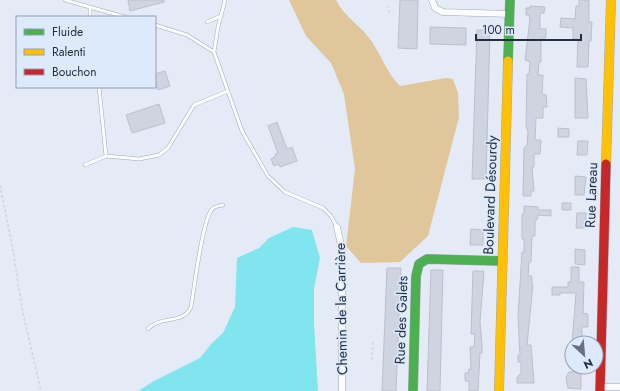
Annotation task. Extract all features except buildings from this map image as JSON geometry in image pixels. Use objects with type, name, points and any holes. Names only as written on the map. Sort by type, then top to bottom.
[{"type":"street","points":[[432,0],[435,8],[443,12],[510,14]]},
{"type":"street","name":"Boulevard Désourdy","points":[[499,391],[510,0]]},
{"type":"street","name":"Rue Lareau","points":[[600,389],[611,0]]},
{"type":"street","name":"Chemin de la Carrière","points":[[338,227],[342,250],[342,391]]},
{"type":"street","name":"Rue des Galets","points":[[413,391],[416,276],[419,264],[427,259],[502,261]]},
{"type":"street","points":[[600,389],[620,387]]},
{"type":"lane","points":[[65,0],[122,16]]},
{"type":"lane","points":[[225,0],[214,52],[242,131],[268,176],[285,192],[323,208],[331,216],[338,227]]},
{"type":"lane","points":[[90,7],[90,16]]},
{"type":"lane","points":[[207,22],[221,16]]},
{"type":"lane","points":[[156,26],[187,35],[214,52]]},
{"type":"lane","points":[[99,88],[106,156]]},
{"type":"lane","points":[[84,165],[106,156],[139,159],[159,155],[168,148],[194,105],[228,91]]},
{"type":"lane","points":[[148,329],[155,324],[183,317],[188,314],[191,307],[201,244],[210,213],[216,207],[223,205]]},
{"type":"path","points":[[389,7],[389,13]]},
{"type":"path","points":[[0,185],[23,313],[41,391]]},
{"type":"path","points":[[372,360],[373,341]]},
{"type":"shaded area","points":[[289,0],[336,0],[339,6],[368,36],[395,81],[400,86],[446,78],[453,79],[458,93],[459,117],[428,236],[400,262],[361,263],[346,246],[355,169],[344,94],[331,63],[306,36]]},
{"type":"water","points":[[293,227],[312,230],[320,258],[314,289],[314,323],[318,391],[138,391],[154,381],[200,358],[212,343],[223,333],[235,307],[237,258],[259,248],[269,238]]},
{"type":"traffic: fast","points":[[508,61],[510,0]]},
{"type":"traffic: fast","points":[[413,391],[416,276],[419,264],[427,259],[502,261]]},
{"type":"traffic: slow","points":[[606,164],[611,0]]},
{"type":"traffic: slow","points":[[499,391],[508,61]]},
{"type":"traffic: jam","points":[[600,391],[606,164]]}]
